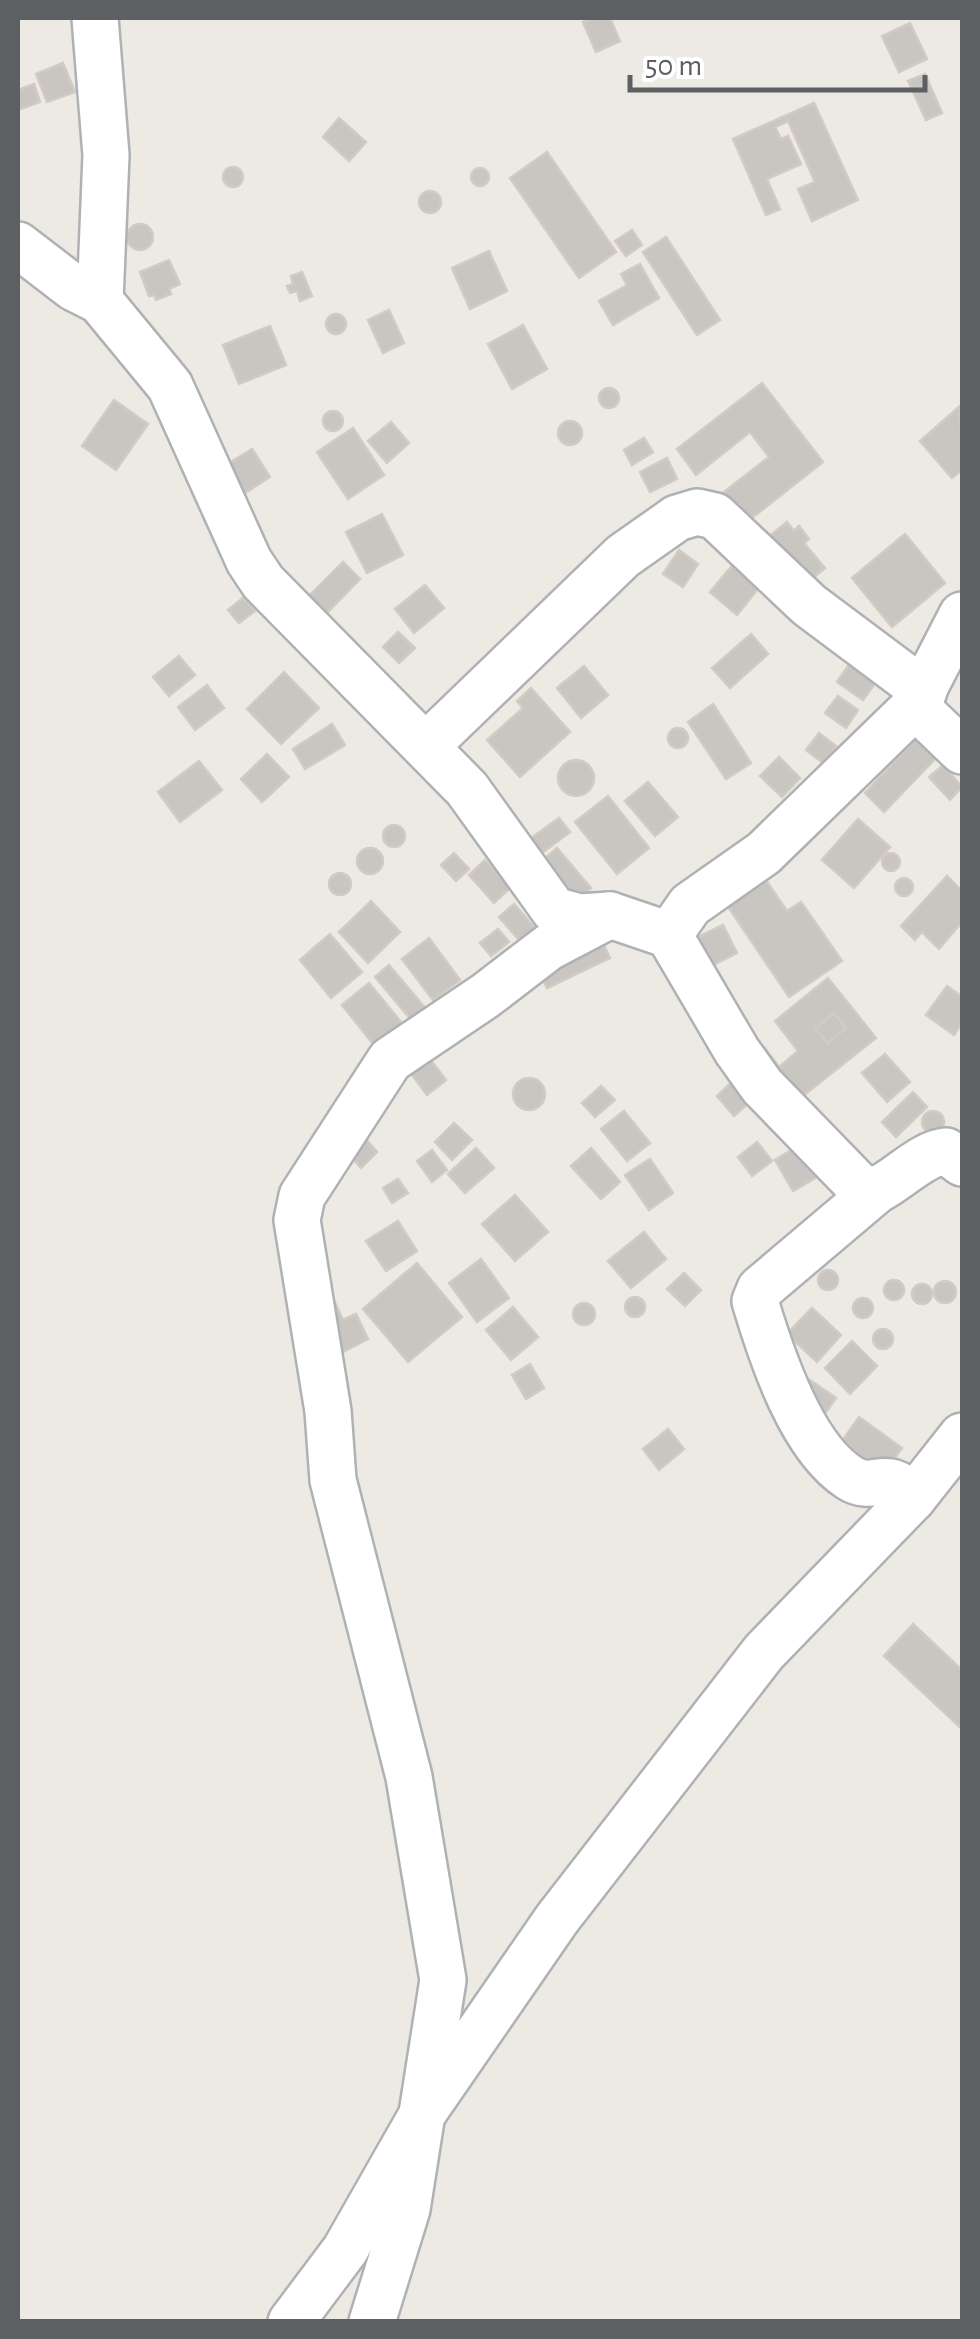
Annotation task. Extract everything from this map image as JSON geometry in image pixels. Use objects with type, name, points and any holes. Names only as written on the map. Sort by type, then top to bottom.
[{"type":"street","points":[[95,18],[106,155],[100,301]]},
{"type":"street","points":[[18,245],[74,288],[100,301],[170,386],[248,561],[263,582],[468,788],[554,910],[580,917],[610,915],[669,934],[737,1051],[762,1086],[860,1187],[877,1190]]},
{"type":"street","points":[[426,746],[623,556],[677,518],[698,512],[715,516],[808,604],[920,699],[962,751]]},
{"type":"street","points":[[669,934],[690,905],[764,853],[920,699],[962,615]]},
{"type":"street","points":[[372,2322],[407,2208],[443,1980],[409,1777],[333,1480],[328,1411],[297,1220],[302,1196],[390,1060],[549,947],[610,915]]},
{"type":"street","points":[[913,1498],[901,1483],[852,1480],[803,1429],[756,1301],[760,1289],[877,1190],[936,1152],[946,1151],[962,1163]]},
{"type":"street","points":[[291,2322],[344,2250],[423,2113],[557,1919],[764,1652],[913,1498],[962,1436]]},
{"type":"building","points":[[610,18],[620,41],[596,52],[583,22]]},
{"type":"building","points":[[910,23],[927,59],[899,72],[882,36]]},
{"type":"building","points":[[63,63],[75,92],[47,102],[36,74]]},
{"type":"building","points":[[925,74],[942,113],[926,120],[908,81]]},
{"type":"building","points":[[34,84],[40,102],[18,110],[18,90]]},
{"type":"building","points":[[814,103],[858,200],[812,221],[798,189],[815,182],[788,121],[775,127],[781,139],[788,136],[801,164],[767,179],[780,209],[766,215],[733,139]]},
{"type":"building","points":[[339,118],[366,142],[349,161],[323,137]]},
{"type":"building","points":[[547,152],[616,252],[579,278],[510,178]]},
{"type":"building","points":[[229,167],[237,167],[243,177],[237,187],[229,187],[223,181],[223,173]]},
{"type":"building","points":[[480,168],[489,177],[480,186],[471,177]]},
{"type":"building","points":[[430,191],[438,194],[438,210],[430,213],[422,210],[419,202],[422,194]]},
{"type":"building","points":[[140,224],[149,228],[153,237],[149,246],[140,250],[131,246],[127,237],[131,228]]},
{"type":"building","points":[[632,230],[642,245],[626,256],[615,241]]},
{"type":"building","points":[[666,237],[720,320],[697,335],[643,252]]},
{"type":"building","points":[[489,251],[507,291],[470,309],[452,268]]},
{"type":"building","points":[[169,260],[180,284],[169,289],[171,294],[156,300],[154,295],[149,296],[140,272]]},
{"type":"building","points":[[640,264],[659,298],[613,325],[599,301],[627,285],[621,274]]},
{"type":"building","points":[[302,272],[312,296],[300,301],[297,291],[290,293],[287,286],[293,284],[291,276]]},
{"type":"building","points":[[389,310],[404,343],[383,353],[368,320]]},
{"type":"building","points":[[336,314],[346,324],[336,334],[326,324]]},
{"type":"building","points":[[523,325],[547,369],[512,389],[488,344]]},
{"type":"building","points":[[270,326],[286,365],[239,384],[223,345]]},
{"type":"building","points":[[762,383],[823,462],[738,529],[715,499],[769,457],[750,432],[696,475],[677,449]]},
{"type":"building","points":[[609,388],[619,398],[609,408],[599,398]]},
{"type":"building","points":[[114,400],[148,424],[116,470],[82,446]]},
{"type":"building","points":[[960,406],[962,470],[952,478],[920,441]]},
{"type":"building","points":[[333,411],[343,421],[333,431],[323,421]]},
{"type":"building","points":[[570,421],[582,433],[570,445],[558,433]]},
{"type":"building","points":[[391,422],[409,443],[387,463],[368,441]]},
{"type":"building","points":[[353,428],[384,475],[348,499],[317,452]]},
{"type":"building","points":[[644,438],[653,452],[632,465],[624,450]]},
{"type":"building","points":[[252,449],[270,477],[233,501],[215,472]]},
{"type":"building","points":[[667,458],[677,479],[650,492],[640,472]]},
{"type":"building","points":[[382,514],[403,555],[367,573],[346,532]]},
{"type":"building","points":[[787,522],[794,531],[799,526],[809,539],[804,543],[825,568],[800,589],[762,542]]},
{"type":"building","points":[[905,534],[945,583],[892,627],[852,578]]},
{"type":"building","points":[[679,550],[698,564],[683,587],[663,574]]},
{"type":"building","points":[[343,562],[360,579],[325,615],[308,597]]},
{"type":"building","points":[[735,562],[762,584],[737,615],[710,592]]},
{"type":"building","points":[[425,585],[444,608],[414,633],[395,609]]},
{"type":"building","points":[[243,598],[255,611],[239,623],[228,610]]},
{"type":"building","points":[[398,632],[415,648],[399,663],[383,647]]},
{"type":"building","points":[[751,634],[768,654],[730,688],[712,668]]},
{"type":"building","points":[[857,653],[883,672],[863,700],[837,682]]},
{"type":"building","points":[[179,656],[195,675],[169,696],[153,677]]},
{"type":"building","points":[[584,666],[608,695],[581,718],[557,688]]},
{"type":"building","points":[[284,672],[319,708],[281,744],[247,709]]},
{"type":"building","points":[[207,685],[224,708],[195,730],[178,707]]},
{"type":"building","points":[[531,688],[570,732],[520,777],[487,740],[523,708],[517,701]]},
{"type":"building","points":[[838,696],[858,710],[846,728],[825,713]]},
{"type":"building","points":[[713,704],[751,763],[726,779],[688,722]]},
{"type":"building","points":[[332,724],[345,745],[305,769],[293,749]]},
{"type":"building","points":[[678,728],[688,738],[678,748],[668,738]]},
{"type":"building","points":[[819,733],[836,746],[823,763],[806,750]]},
{"type":"building","points":[[917,738],[937,757],[884,812],[865,793]]},
{"type":"building","points":[[267,754],[289,777],[262,802],[241,779]]},
{"type":"building","points":[[779,757],[800,778],[782,797],[760,776]]},
{"type":"building","points":[[576,760],[589,765],[594,778],[589,791],[576,796],[563,791],[558,778],[563,765]]},
{"type":"building","points":[[199,761],[222,790],[180,822],[158,792]]},
{"type":"building","points":[[943,765],[962,787],[950,800],[929,777]]},
{"type":"building","points":[[648,782],[678,817],[655,836],[625,801]]},
{"type":"building","points":[[608,796],[649,848],[617,874],[575,822]]},
{"type":"building","points":[[559,818],[570,832],[538,856],[527,841]]},
{"type":"building","points":[[858,819],[890,847],[854,888],[822,860]]},
{"type":"building","points":[[394,825],[402,828],[402,844],[394,847],[386,844],[383,836],[386,828]]},
{"type":"building","points":[[370,848],[379,852],[383,861],[379,870],[370,874],[361,870],[357,861],[361,852]]},
{"type":"building","points":[[557,848],[591,888],[570,906],[536,866]]},
{"type":"building","points":[[454,853],[469,869],[456,881],[441,865]]},
{"type":"building","points":[[891,853],[900,862],[891,871],[882,862]]},
{"type":"building","points":[[485,860],[510,888],[494,903],[469,875]]},
{"type":"building","points":[[340,873],[348,876],[348,892],[340,895],[332,892],[329,884],[332,876]]},
{"type":"building","points":[[763,876],[787,911],[801,902],[842,961],[789,997],[725,902]]},
{"type":"building","points":[[947,876],[962,891],[962,922],[939,949],[922,932],[915,940],[901,926]]},
{"type":"building","points":[[904,878],[911,880],[911,894],[904,896],[897,894],[895,887],[897,880]]},
{"type":"building","points":[[371,901],[400,932],[368,963],[339,932]]},
{"type":"building","points":[[514,904],[535,928],[520,941],[499,917]]},
{"type":"building","points":[[723,925],[737,953],[711,966],[696,938]]},
{"type":"building","points":[[498,929],[509,942],[491,956],[480,943]]},
{"type":"building","points":[[330,934],[362,972],[331,998],[300,960]]},
{"type":"building","points":[[599,935],[610,958],[547,988],[536,965]]},
{"type":"building","points":[[429,938],[460,980],[433,1000],[402,959]]},
{"type":"building","points":[[389,965],[427,1010],[413,1022],[375,977]]},
{"type":"building","points":[[828,978],[876,1038],[789,1107],[750,1058],[764,1047],[779,1067],[798,1051],[775,1021]],"holes":[[[834,1013],[846,1028],[828,1043],[815,1029]]]},
{"type":"building","points":[[369,983],[405,1027],[378,1050],[342,1005]]},
{"type":"building","points":[[947,986],[962,997],[962,1023],[954,1035],[926,1015]]},
{"type":"building","points":[[834,1013],[846,1028],[828,1043],[815,1029]]},
{"type":"building","points":[[420,1046],[446,1080],[427,1095],[401,1060]]},
{"type":"building","points":[[885,1054],[910,1082],[887,1102],[862,1073]]},
{"type":"building","points":[[529,1078],[540,1083],[545,1094],[540,1105],[529,1110],[518,1105],[513,1094],[518,1083]]},
{"type":"building","points":[[734,1080],[752,1100],[734,1116],[717,1096]]},
{"type":"building","points":[[601,1086],[615,1100],[595,1117],[582,1103]]},
{"type":"building","points":[[913,1092],[927,1107],[896,1137],[882,1122]]},
{"type":"building","points":[[624,1111],[650,1143],[627,1161],[601,1129]]},
{"type":"building","points":[[933,1111],[941,1114],[941,1130],[933,1133],[925,1130],[922,1122],[925,1114]]},
{"type":"building","points":[[454,1123],[472,1140],[452,1160],[435,1142]]},
{"type":"building","points":[[366,1139],[377,1152],[361,1168],[349,1154]]},
{"type":"building","points":[[757,1142],[772,1161],[752,1176],[738,1157]]},
{"type":"building","points":[[798,1146],[817,1177],[793,1191],[775,1160]]},
{"type":"building","points":[[476,1148],[494,1168],[465,1193],[448,1174]]},
{"type":"building","points":[[591,1148],[620,1182],[601,1199],[571,1166]]},
{"type":"building","points":[[432,1150],[447,1170],[432,1182],[417,1161]]},
{"type":"building","points":[[650,1159],[673,1193],[649,1210],[625,1175]]},
{"type":"building","points":[[398,1179],[408,1193],[392,1203],[383,1188]]},
{"type":"building","points":[[515,1195],[548,1232],[515,1261],[482,1224]]},
{"type":"building","points":[[398,1221],[417,1251],[386,1271],[366,1241]]},
{"type":"building","points":[[644,1232],[666,1259],[631,1288],[608,1261]]},
{"type":"building","points":[[481,1259],[509,1298],[477,1322],[449,1283]]},
{"type":"building","points":[[417,1263],[462,1317],[408,1362],[363,1309]]},
{"type":"building","points":[[828,1270],[838,1280],[828,1290],[818,1280]]},
{"type":"building","points":[[684,1273],[701,1290],[685,1306],[667,1289]]},
{"type":"building","points":[[894,1280],[904,1290],[894,1300],[884,1290]]},
{"type":"building","points":[[945,1281],[953,1284],[953,1300],[945,1303],[937,1300],[934,1292],[937,1284]]},
{"type":"building","points":[[922,1284],[932,1294],[922,1304],[912,1294]]},
{"type":"building","points":[[332,1296],[343,1320],[356,1314],[368,1339],[341,1353]]},
{"type":"building","points":[[635,1297],[645,1307],[635,1317],[625,1307]]},
{"type":"building","points":[[863,1298],[873,1308],[863,1318],[853,1308]]},
{"type":"building","points":[[584,1303],[592,1306],[592,1322],[584,1325],[576,1322],[573,1314],[576,1306]]},
{"type":"building","points":[[513,1307],[538,1337],[511,1360],[486,1330]]},
{"type":"building","points":[[812,1308],[841,1335],[817,1362],[787,1334]]},
{"type":"building","points":[[879,1329],[887,1329],[893,1339],[887,1349],[879,1349],[873,1343],[873,1335]]},
{"type":"building","points":[[852,1341],[877,1366],[850,1394],[825,1368]]},
{"type":"building","points":[[530,1364],[544,1388],[526,1399],[512,1375]]},
{"type":"building","points":[[810,1380],[836,1398],[821,1419],[795,1400]]},
{"type":"building","points":[[859,1417],[902,1448],[883,1474],[840,1444]]},
{"type":"building","points":[[668,1429],[684,1449],[659,1470],[643,1449]]},
{"type":"building","points":[[913,1624],[962,1670],[962,1729],[884,1656]]}]
